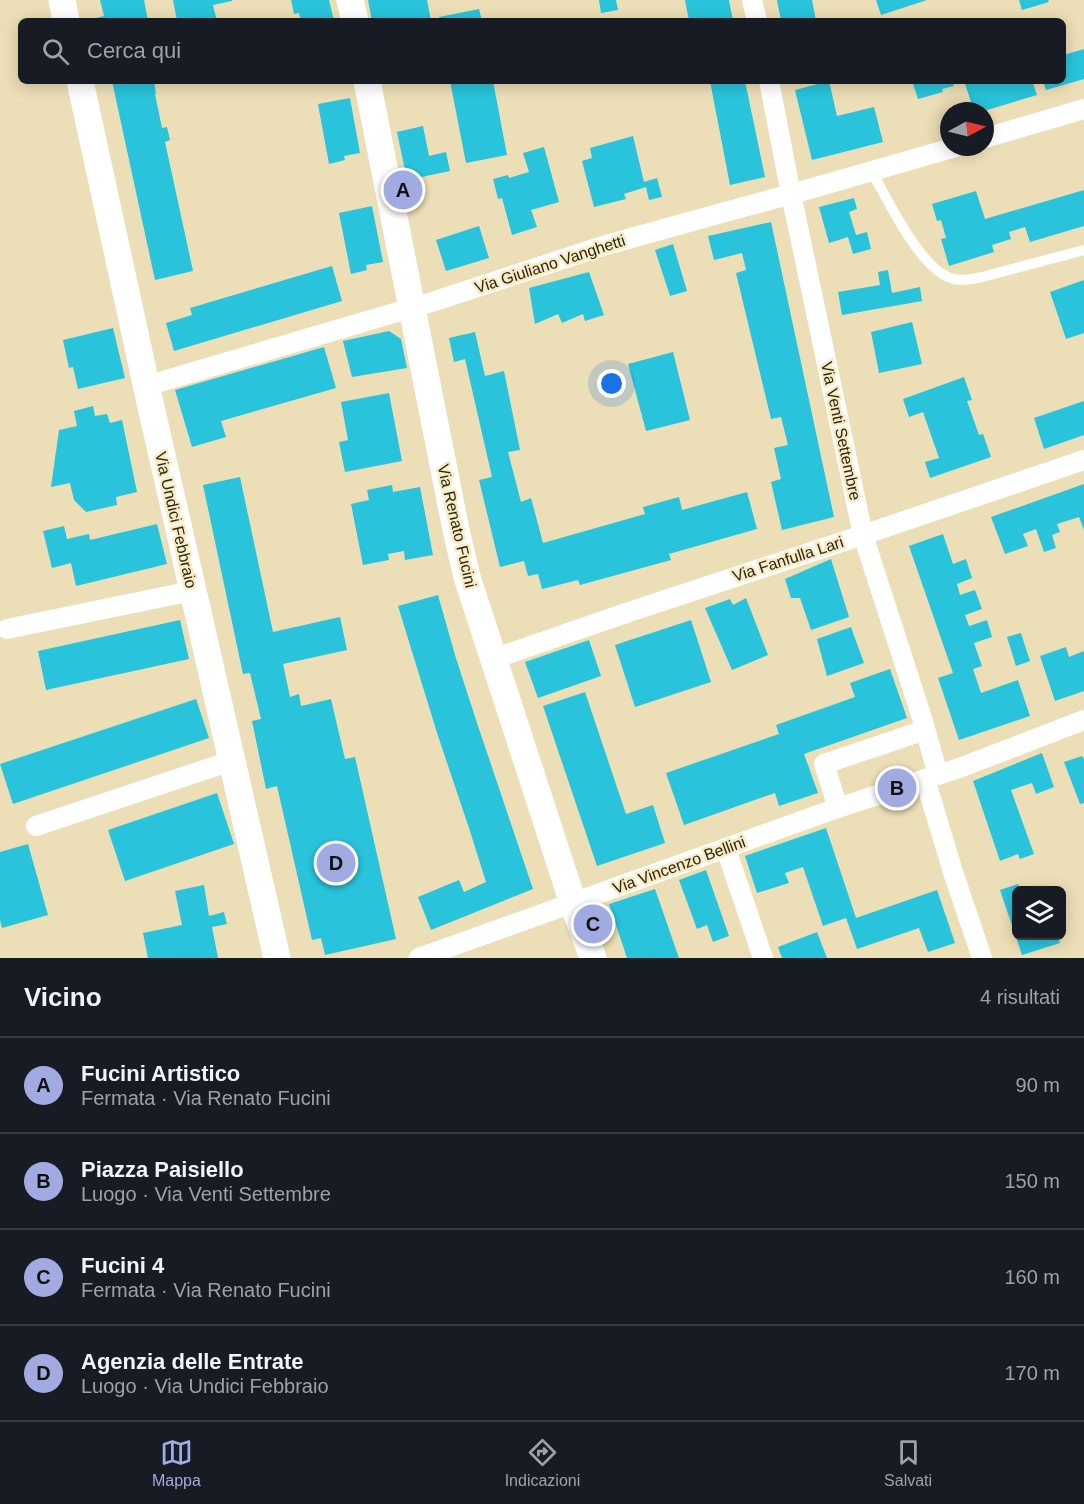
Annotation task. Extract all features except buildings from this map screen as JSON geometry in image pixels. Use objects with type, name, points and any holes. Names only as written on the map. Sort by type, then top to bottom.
[{"type":"main road","points":[[62,0],[65,18]]},
{"type":"main road","points":[[350,0],[354,18]]},
{"type":"main road","name":"Via Undici Febbraio","points":[[81,84],[192,591],[277,958]]},
{"type":"main road","name":"Via Renato Fucini","points":[[368,84],[467,578],[593,958]]},
{"type":"street","points":[[752,0],[756,18]]},
{"type":"street","name":"Via Venti Settembre","points":[[770,84],[863,535],[925,730],[932,777],[953,872],[982,958]]},
{"type":"street","points":[[994,135],[1084,109]]},
{"type":"street","name":"Via Giuliano Vanghetti","points":[[146,386],[413,307],[606,245],[940,152]]},
{"type":"street","name":"Via Fanfulla Lari","points":[[493,658],[1084,460]]},
{"type":"street","points":[[7,629],[192,591]]},
{"type":"street","name":"Via Vincenzo Bellini","points":[[419,958],[838,808],[932,777],[1084,720]]},
{"type":"street","points":[[838,808],[824,764],[925,730]]},
{"type":"street","points":[[36,826],[231,761]]},
{"type":"street","points":[[726,849],[763,958]]},
{"type":"lane","points":[[872,172],[913,245],[942,274],[952,279],[967,280],[982,277],[1084,249]]},
{"type":"place","name":"Fucini Artistico","points":[[403,190]]},
{"type":"place","name":"Piazza Paisiello","points":[[897,788]]},
{"type":"place","name":"Agenzia delle Entrate","points":[[336,863]]},
{"type":"place","name":"Fucini 4","points":[[593,924]]}]
